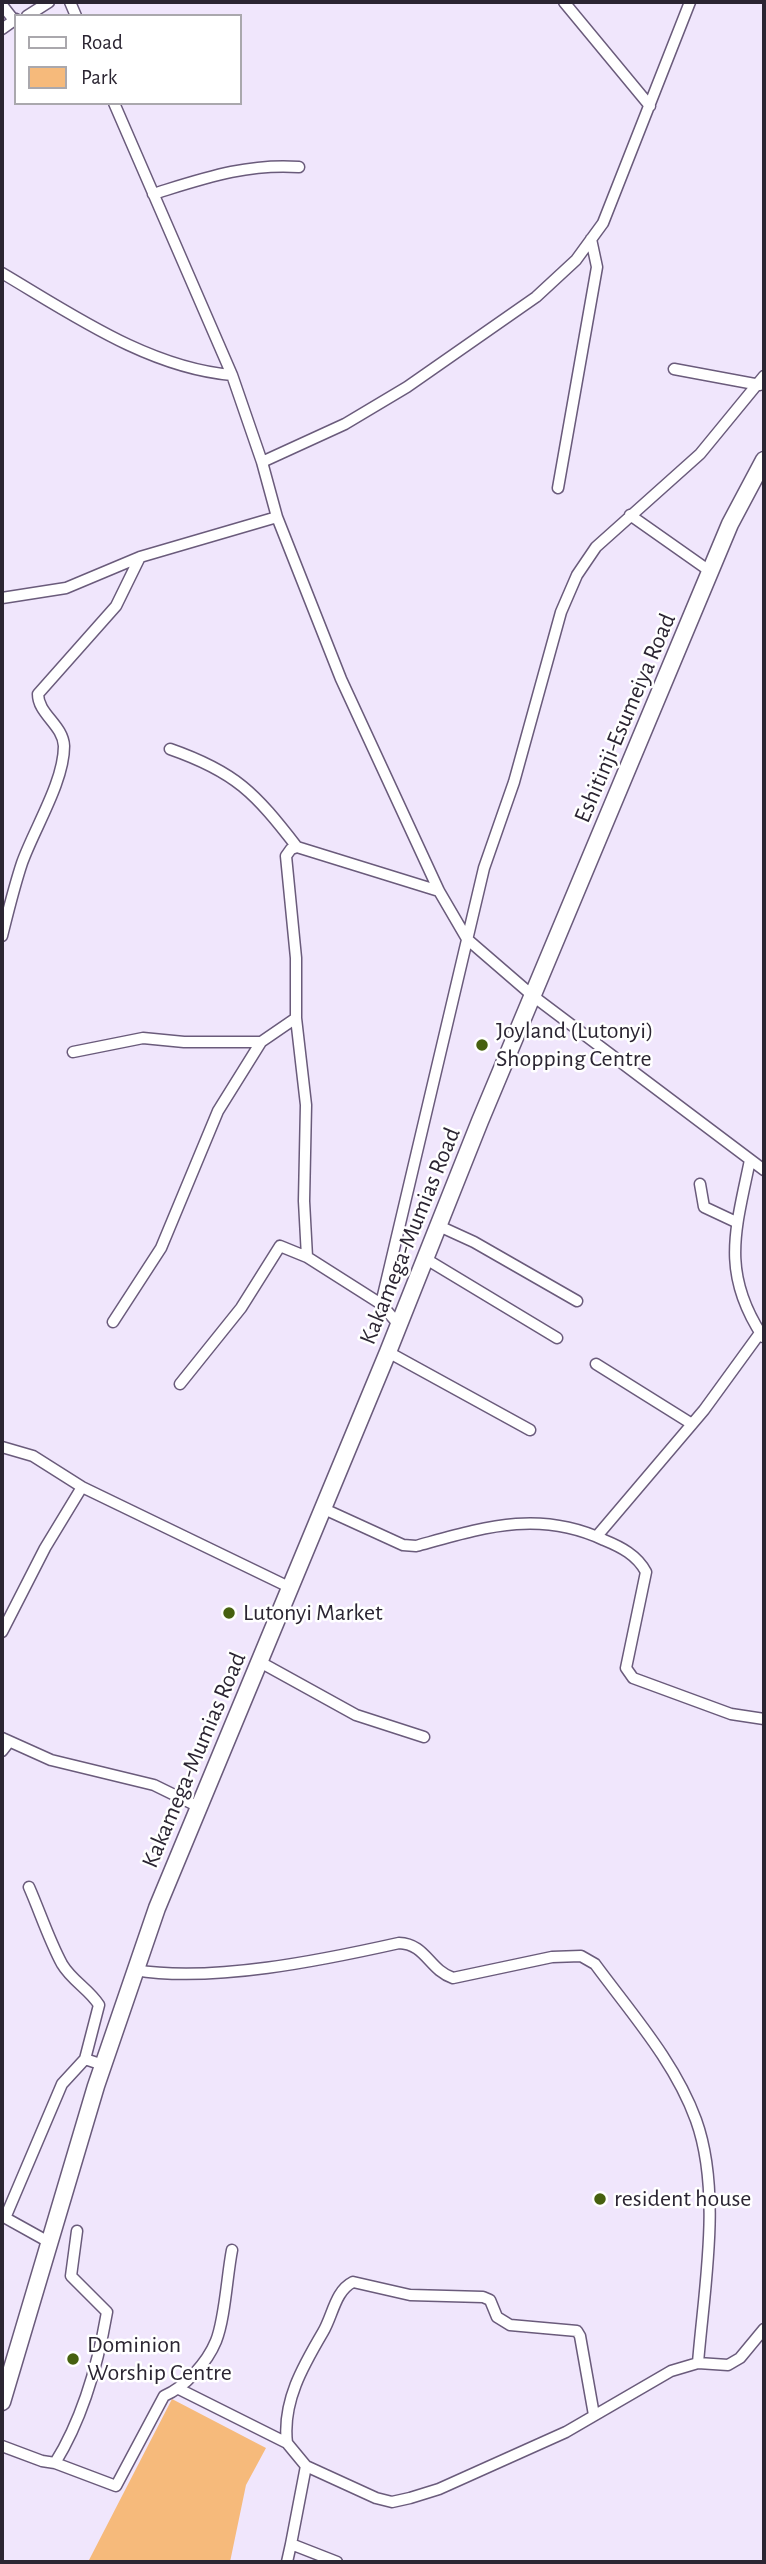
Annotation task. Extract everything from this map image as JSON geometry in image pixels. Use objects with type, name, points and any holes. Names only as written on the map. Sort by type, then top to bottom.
[{"type":"highway","name":"Eshitinji-Esumeiya Road","points":[[533,996],[730,524],[764,460]]},
{"type":"highway","name":"Kakamega-Mumias Road","points":[[2,2402],[47,2241],[135,1970],[199,1807],[533,996]]},
{"type":"street","points":[[30,14],[49,2]]},
{"type":"street","points":[[564,2],[650,106]]},
{"type":"street","points":[[262,462],[345,424],[407,387],[536,297],[576,260],[603,223],[690,2]]},
{"type":"street","points":[[2,5],[14,19],[2,29]]},
{"type":"street","points":[[115,105],[232,375],[262,462],[276,517],[341,679],[439,891],[467,939],[533,996],[764,1170]]},
{"type":"street","points":[[153,194],[231,171],[267,165],[299,167]]},
{"type":"street","points":[[558,488],[597,267],[591,239]]},
{"type":"street","points":[[2,274],[120,341],[202,372],[232,375]]},
{"type":"street","points":[[674,369],[761,385]]},
{"type":"street","points":[[381,1304],[484,868],[514,782],[561,612],[577,575],[596,547],[700,454],[761,385],[764,376]]},
{"type":"street","points":[[630,515],[711,572]]},
{"type":"street","points":[[2,598],[66,588],[141,558],[276,517]]},
{"type":"street","points":[[2,936],[22,862],[62,761],[63,736],[40,706],[38,695],[116,606],[141,558]]},
{"type":"street","points":[[170,749],[209,763],[234,777],[257,798],[297,847],[439,891]]},
{"type":"street","points":[[297,847],[291,849],[285,862],[296,958],[296,1018],[306,1105],[303,1201],[307,1257]]},
{"type":"street","points":[[113,1322],[162,1248],[218,1111],[261,1042],[296,1018]]},
{"type":"street","points":[[73,1052],[143,1038],[184,1042],[261,1042]]},
{"type":"street","points":[[597,1536],[762,1336],[736,1274],[733,1243],[750,1160]]},
{"type":"street","points":[[700,1184],[705,1207],[736,1222]]},
{"type":"street","points":[[439,1226],[474,1242],[577,1301]]},
{"type":"street","points":[[180,1384],[241,1308],[280,1247],[307,1257],[381,1304],[399,1325]]},
{"type":"street","points":[[426,1259],[557,1338]]},
{"type":"street","points":[[388,1352],[530,1430]]},
{"type":"street","points":[[596,1364],[691,1424]]},
{"type":"street","points":[[2,1447],[33,1456],[82,1487],[291,1588]]},
{"type":"street","points":[[2,1632],[44,1548],[82,1487]]},
{"type":"street","points":[[322,1508],[403,1545],[416,1546],[510,1523],[554,1523],[597,1536],[629,1553],[646,1572],[626,1668],[633,1678],[731,1714],[764,1719]]},
{"type":"street","points":[[260,1662],[356,1715],[424,1737]]},
{"type":"street","points":[[2,1751],[6,1740],[51,1760],[153,1785],[199,1807]]},
{"type":"street","points":[[29,1887],[63,1964],[76,1982],[90,1991],[99,2005],[85,2059],[62,2084],[4,2217],[47,2241]]},
{"type":"street","points":[[135,1970],[199,1973],[236,1970],[399,1943],[413,1944],[421,1949],[440,1974],[453,1978],[552,1956],[581,1955],[595,1964],[667,2063],[696,2120],[704,2154],[709,2216],[698,2363]]},
{"type":"street","points":[[85,2059],[103,2065]]},
{"type":"street","points":[[55,2463],[74,2427],[97,2363],[107,2312],[103,2304],[71,2276],[77,2231]]},
{"type":"street","points":[[2,2446],[116,2486],[164,2396],[179,2389],[216,2342],[232,2250]]},
{"type":"street","points":[[288,2443],[285,2423],[296,2379],[340,2292],[353,2282],[410,2295],[483,2297],[494,2304],[497,2317],[510,2325],[577,2331],[594,2415]]},
{"type":"street","points":[[179,2389],[288,2443],[306,2466],[376,2498],[392,2502],[439,2489],[566,2432],[671,2371],[698,2363],[727,2365],[740,2358],[764,2329]]},
{"type":"street","points":[[287,2562],[306,2466]]},
{"type":"street","points":[[291,2544],[337,2562]]},
{"type":"green space","points":[[172,2399],[266,2448],[246,2485],[230,2562],[88,2562]]},
{"type":"place","name":"Joyland (Lutonyi) Shopping Centre","points":[[482,1045]]},
{"type":"place","name":"Lutonyi Market","points":[[229,1613]]},
{"type":"place","name":"resident house","points":[[600,2199]]},
{"type":"place","name":"Dominion Worship Centre","points":[[73,2359]]}]
